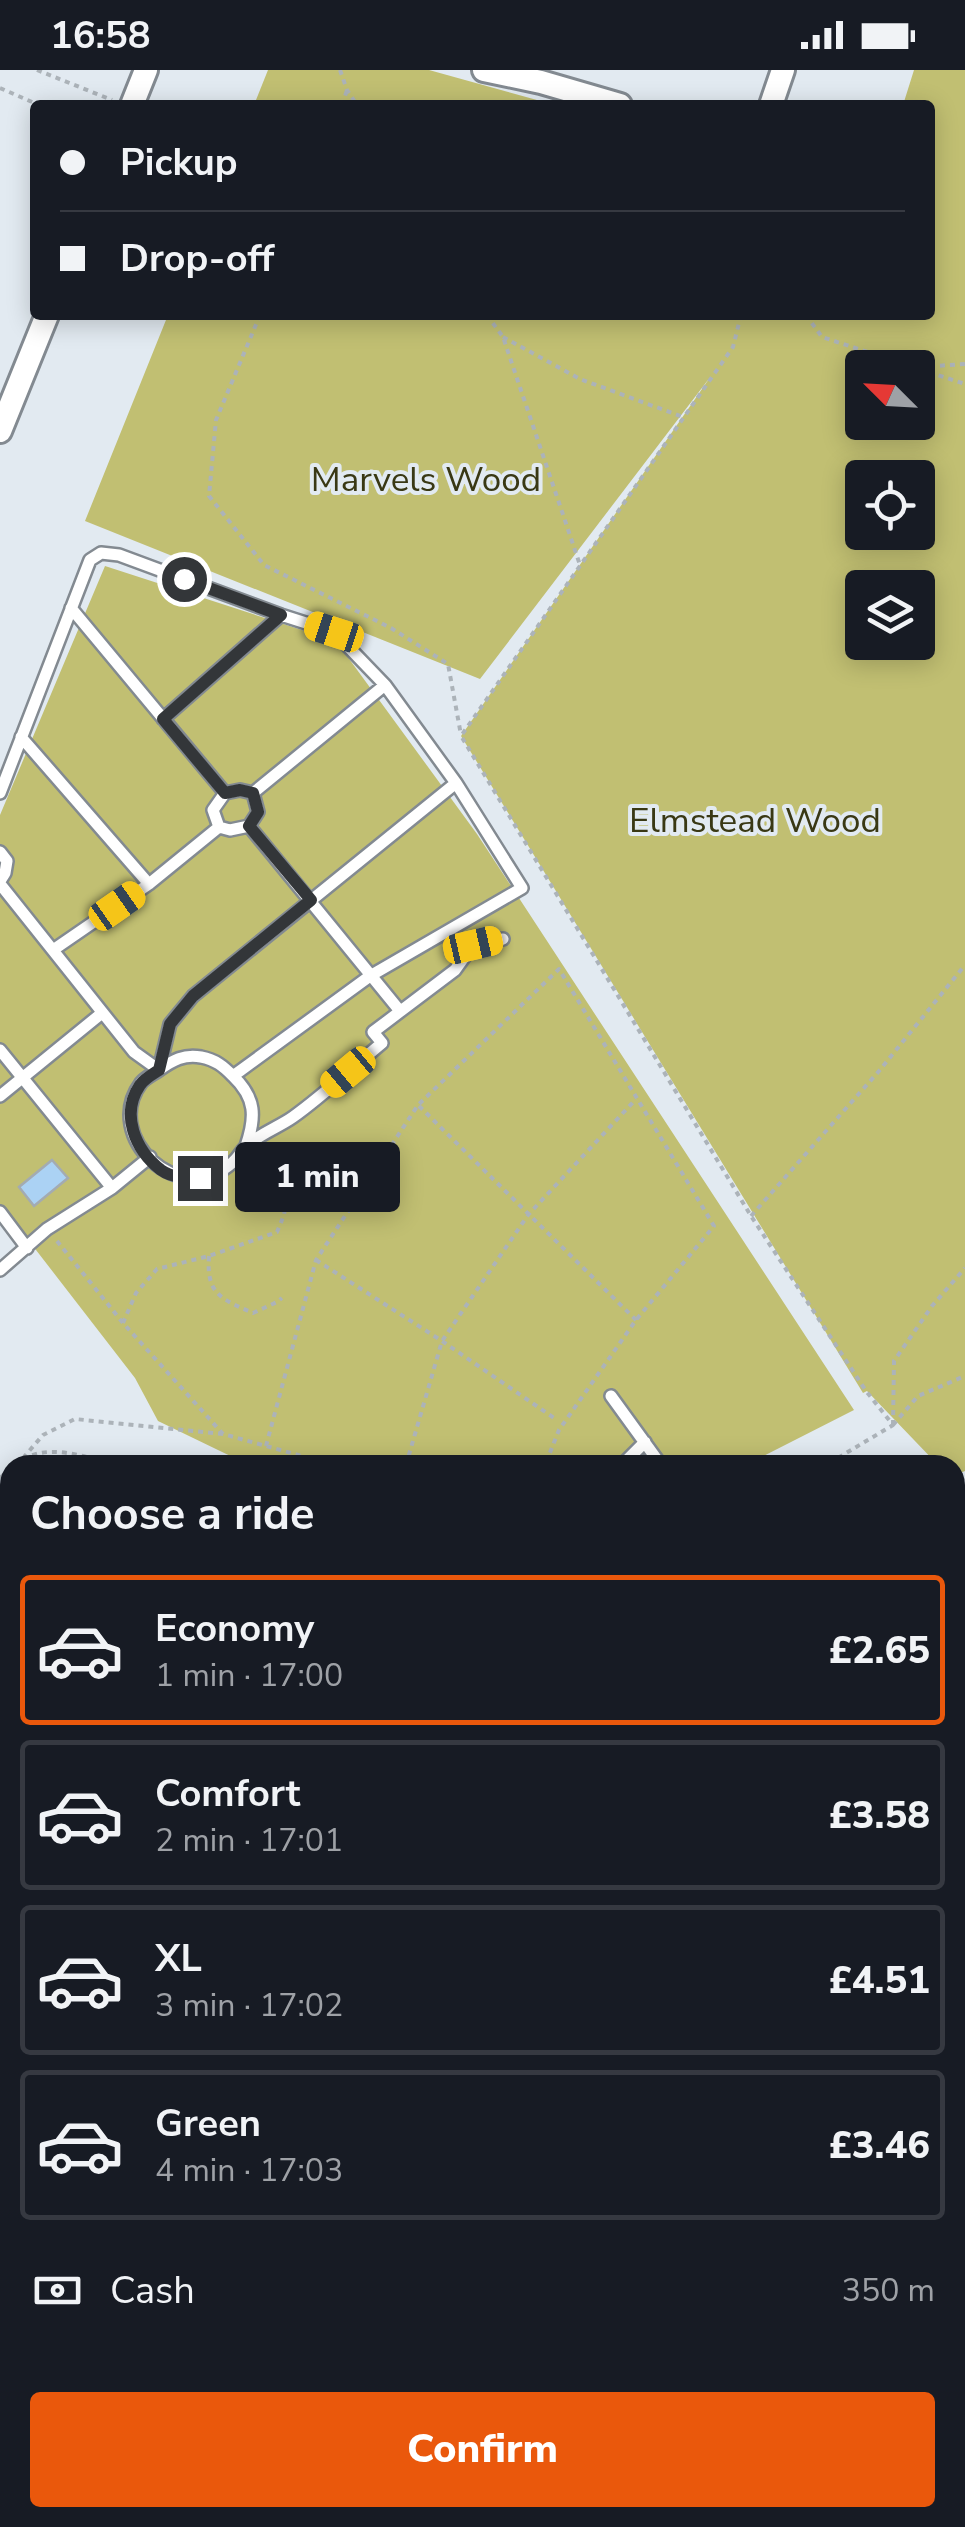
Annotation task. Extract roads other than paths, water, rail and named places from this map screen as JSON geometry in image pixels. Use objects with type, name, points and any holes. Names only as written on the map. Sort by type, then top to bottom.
[{"type":"street","points":[[131,100],[146,70]]},
{"type":"street","points":[[484,70],[603,100]]},
{"type":"street","points":[[773,100],[783,70]]},
{"type":"street","points":[[0,431],[45,320]]},
{"type":"lane","points":[[0,793],[90,560],[101,553],[119,554],[334,632],[385,684],[456,783],[522,888],[370,976],[233,1076]]},
{"type":"lane","points":[[72,608],[225,793]]},
{"type":"lane","points":[[163,719],[281,615]]},
{"type":"lane","points":[[253,793],[385,684]]},
{"type":"lane","points":[[21,737],[149,884]]},
{"type":"lane","points":[[159,1070],[170,1024],[193,996],[456,783]]},
{"type":"lane","points":[[219,827],[213,810],[225,793],[253,793]]},
{"type":"lane","points":[[219,827],[230,830],[249,826],[258,812],[253,793]]},
{"type":"lane","points":[[249,826],[400,1011]]},
{"type":"lane","points":[[53,950],[149,884],[219,827]]},
{"type":"lane","points":[[0,852],[7,861],[0,882],[134,1052],[159,1070]]},
{"type":"lane","points":[[246,1146],[252,1108],[246,1090],[218,1062],[197,1056],[176,1058],[142,1082],[133,1100],[131,1122],[136,1142],[162,1171],[181,1178],[200,1178],[218,1172],[246,1146],[294,1116],[382,1043],[372,1032],[455,970],[473,945],[503,939]]},
{"type":"lane","points":[[0,1096],[102,1013]]},
{"type":"lane","points":[[0,1050],[112,1188]]},
{"type":"lane","points":[[0,1270],[47,1229],[112,1188],[150,1158]]},
{"type":"lane","points":[[0,1212],[27,1248]]},
{"type":"lane","points":[[612,1396],[655,1455]]},
{"type":"lane","points":[[632,1455],[645,1442]]},
{"type":"park label","name":"Marvels Wood","points":[[426,479]]},
{"type":"park label","name":"Elmstead Wood","points":[[755,820]]}]
